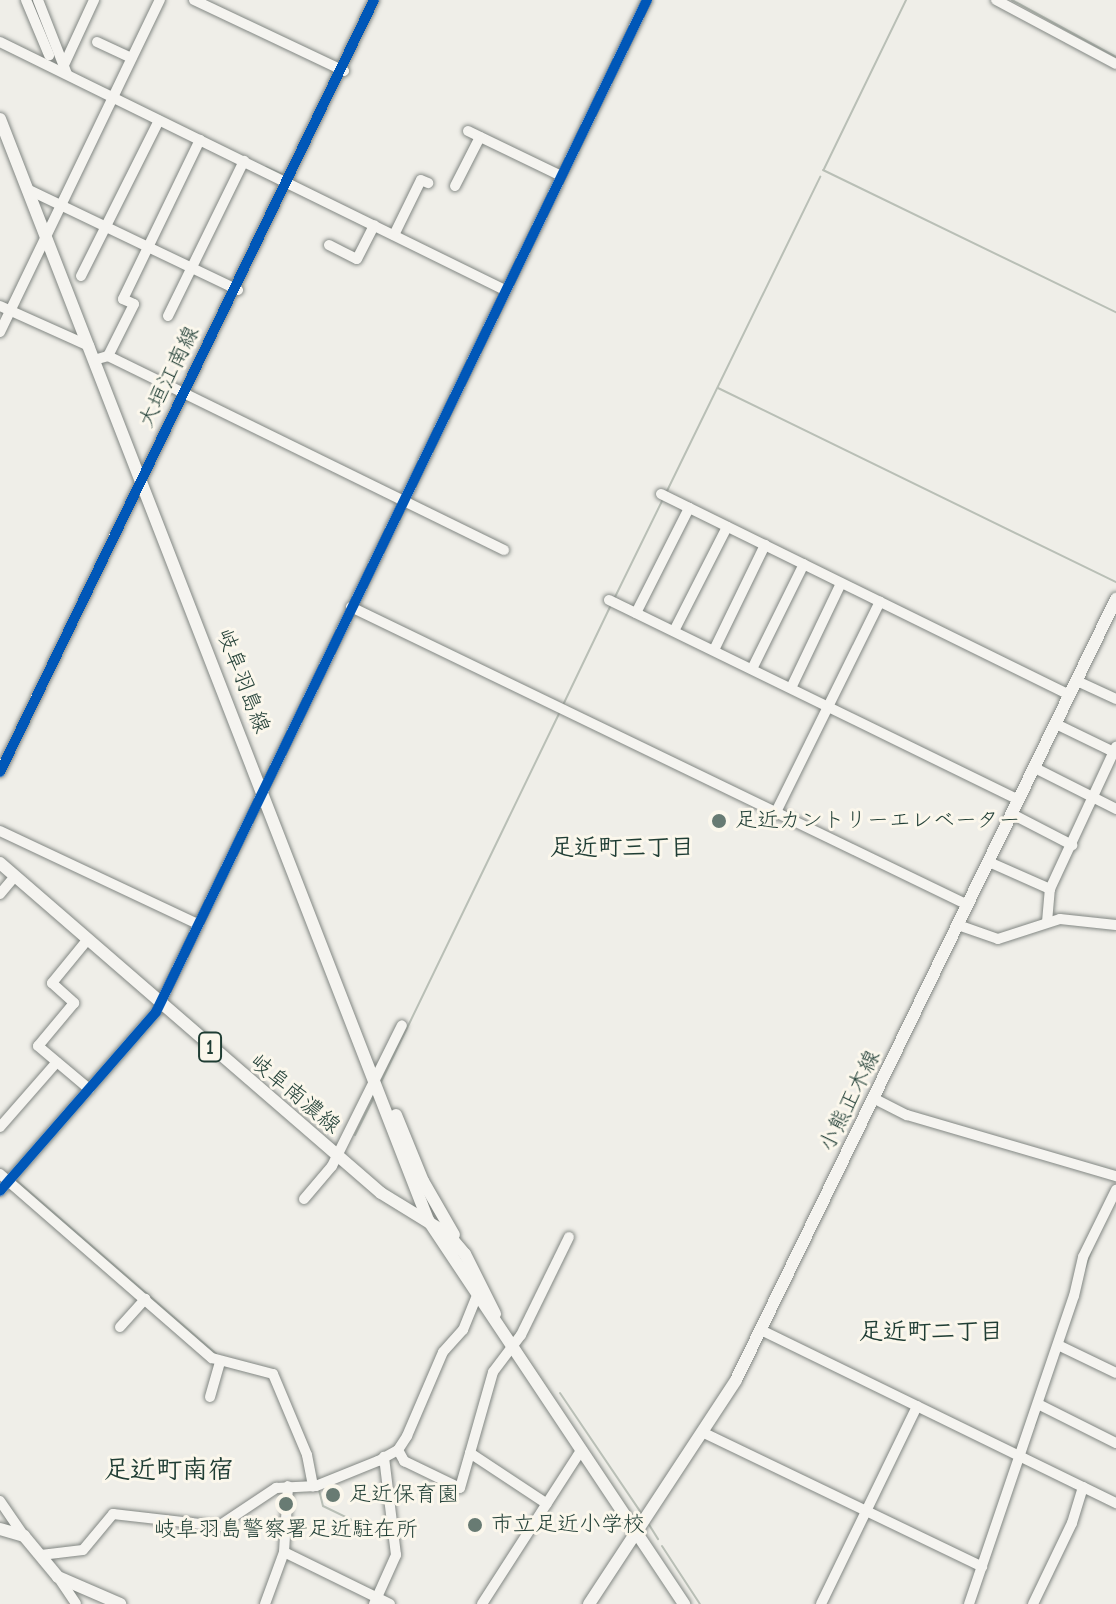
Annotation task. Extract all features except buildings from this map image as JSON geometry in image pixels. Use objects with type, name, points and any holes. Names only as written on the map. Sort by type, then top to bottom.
[{"type":"main road","name":"岐阜羽島線","points":[[0,119],[376,1077],[428,1220]]},
{"type":"main road","name":"小熊正木線","points":[[589,1604],[702,1432],[761,1330],[1070,695],[1112,619],[1116,599]]},
{"type":"main road","name":"岐阜南濃線","points":[[0,863],[381,1193],[428,1220],[460,1245],[513,1346]]},
{"type":"main road","name":"岐阜羽島線","points":[[376,1077],[423,1181],[460,1245]]},
{"type":"main road","name":"岐阜南濃線","points":[[428,1220],[476,1297],[513,1346],[684,1604]]},
{"type":"main road","points":[[0,1529],[24,1536],[58,1577],[120,1604]]},
{"type":"street","points":[[26,0],[49,55]]},
{"type":"street","points":[[38,0],[65,70]]},
{"type":"street","points":[[65,70],[94,0]]},
{"type":"street","points":[[0,332],[160,0]]},
{"type":"street","points":[[194,0],[343,71]]},
{"type":"street","name":"大垣江南線","points":[[0,772],[141,477],[186,394],[343,71],[374,0]]},
{"type":"street","points":[[0,1191],[4,1178],[89,1089],[159,1003],[647,0]]},
{"type":"street","points":[[996,0],[1116,64]]},
{"type":"street","points":[[0,42],[65,70],[113,97],[505,290]]},
{"type":"street","points":[[97,42],[132,58]]},
{"type":"street","points":[[81,276],[159,120]]},
{"type":"street","points":[[468,131],[561,176]]},
{"type":"street","points":[[455,186],[480,137]]},
{"type":"street","points":[[108,356],[134,304],[123,299],[200,140]]},
{"type":"street","points":[[168,316],[244,161]]},
{"type":"street","points":[[394,235],[421,180],[428,183]]},
{"type":"street","points":[[27,189],[237,289]]},
{"type":"street","points":[[329,245],[357,259],[374,225]]},
{"type":"street","points":[[9,310],[89,346]]},
{"type":"street","points":[[94,360],[108,356],[504,550]]},
{"type":"street","points":[[661,494],[1070,695]]},
{"type":"street","points":[[636,613],[689,508]]},
{"type":"street","points":[[674,631],[727,527]]},
{"type":"street","points":[[714,650],[765,545]]},
{"type":"street","points":[[752,669],[804,564]]},
{"type":"street","points":[[791,688],[841,583]]},
{"type":"street","points":[[609,600],[1019,800]]},
{"type":"street","points":[[775,814],[880,602]]},
{"type":"street","points":[[351,607],[968,905]]},
{"type":"street","points":[[1077,681],[1116,699]]},
{"type":"street","points":[[1047,922],[1050,889],[1116,751],[1056,724]]},
{"type":"street","points":[[1035,768],[1116,809]]},
{"type":"street","points":[[1012,814],[1072,845]]},
{"type":"street","points":[[0,831],[198,924]]},
{"type":"street","points":[[989,862],[1050,889]]},
{"type":"street","points":[[0,894],[15,876]]},
{"type":"street","points":[[958,925],[998,939],[1047,922],[1074,918],[1116,925]]},
{"type":"street","points":[[88,939],[52,983],[74,1003],[38,1046],[89,1089]]},
{"type":"street","points":[[304,1199],[337,1156],[402,1025]]},
{"type":"street","points":[[0,1127],[57,1062]]},
{"type":"street","points":[[873,1098],[907,1115],[1116,1176]]},
{"type":"street","points":[[4,1178],[220,1361],[273,1374],[307,1455],[313,1486]]},
{"type":"street","points":[[969,1604],[1058,1345],[1083,1257],[1116,1190]]},
{"type":"street","points":[[398,1450],[404,1461],[460,1488],[493,1372],[513,1346],[569,1237]]},
{"type":"street","points":[[41,1555],[83,1550],[113,1514],[219,1526],[276,1488],[313,1486],[398,1450],[443,1352],[463,1330],[476,1297]]},
{"type":"street","points":[[120,1327],[145,1299]]},
{"type":"street","points":[[761,1330],[1116,1503]]},
{"type":"street","points":[[1058,1345],[1116,1373]]},
{"type":"street","points":[[210,1397],[220,1361]]},
{"type":"street","points":[[1038,1404],[1116,1443]]},
{"type":"street","points":[[821,1604],[917,1406]]},
{"type":"street","points":[[702,1432],[982,1567]]},
{"type":"street","points":[[482,1604],[582,1449]]},
{"type":"street","points":[[470,1453],[547,1504]]},
{"type":"street","points":[[375,1601],[396,1555],[384,1457]]},
{"type":"street","points":[[265,1604],[284,1552],[288,1486]]},
{"type":"street","points":[[1033,1604],[1072,1523],[1083,1487]]},
{"type":"street","points":[[0,1501],[24,1536]]},
{"type":"street","points":[[284,1552],[375,1601],[390,1604]]},
{"type":"street","points":[[58,1577],[76,1604]]},
{"type":"waterway","points":[[33,0],[38,14]]},
{"type":"waterway","points":[[824,169],[906,0]]},
{"type":"waterway","points":[[1012,0],[1116,57]]},
{"type":"waterway","points":[[266,167],[286,176]]},
{"type":"waterway","points":[[823,170],[1116,312]]},
{"type":"waterway","points":[[666,493],[820,177]]},
{"type":"waterway","points":[[718,388],[1116,582]]},
{"type":"waterway","points":[[615,597],[663,499]]},
{"type":"waterway","points":[[563,705],[610,607]]},
{"type":"waterway","points":[[380,1084],[560,711]]},
{"type":"waterway","points":[[355,1135],[374,1097]]},
{"type":"waterway","points":[[16,1180],[216,1354]]},
{"type":"waterway","points":[[1085,1269],[1091,1252]]},
{"type":"waterway","points":[[560,1393],[642,1514]]},
{"type":"waterway","points":[[1035,1425],[1041,1408]]},
{"type":"waterway","points":[[319,1490],[323,1506],[389,1538]]},
{"type":"waterway","points":[[648,1523],[658,1539]]},
{"type":"waterway","points":[[662,1546],[700,1604]]},
{"type":"cycle path","points":[[0,772],[374,0]]},
{"type":"cycle path","points":[[0,1191],[156,1012],[647,0]]},
{"type":"place","name":"足近カントリーエレベーター","points":[[719,821]]},
{"type":"place","name":"足近保育園","points":[[333,1495]]},
{"type":"place","name":"岐阜羽島警察署足近駐在所","points":[[286,1504]]},
{"type":"place","name":"市立足近小学校","points":[[475,1525]]},
{"type":"district","name":"足近町三丁目","points":[[622,848]]},
{"type":"district","name":"足近町二丁目","points":[[931,1332]]},
{"type":"district","name":"足近町南宿","points":[[169,1471]]}]
